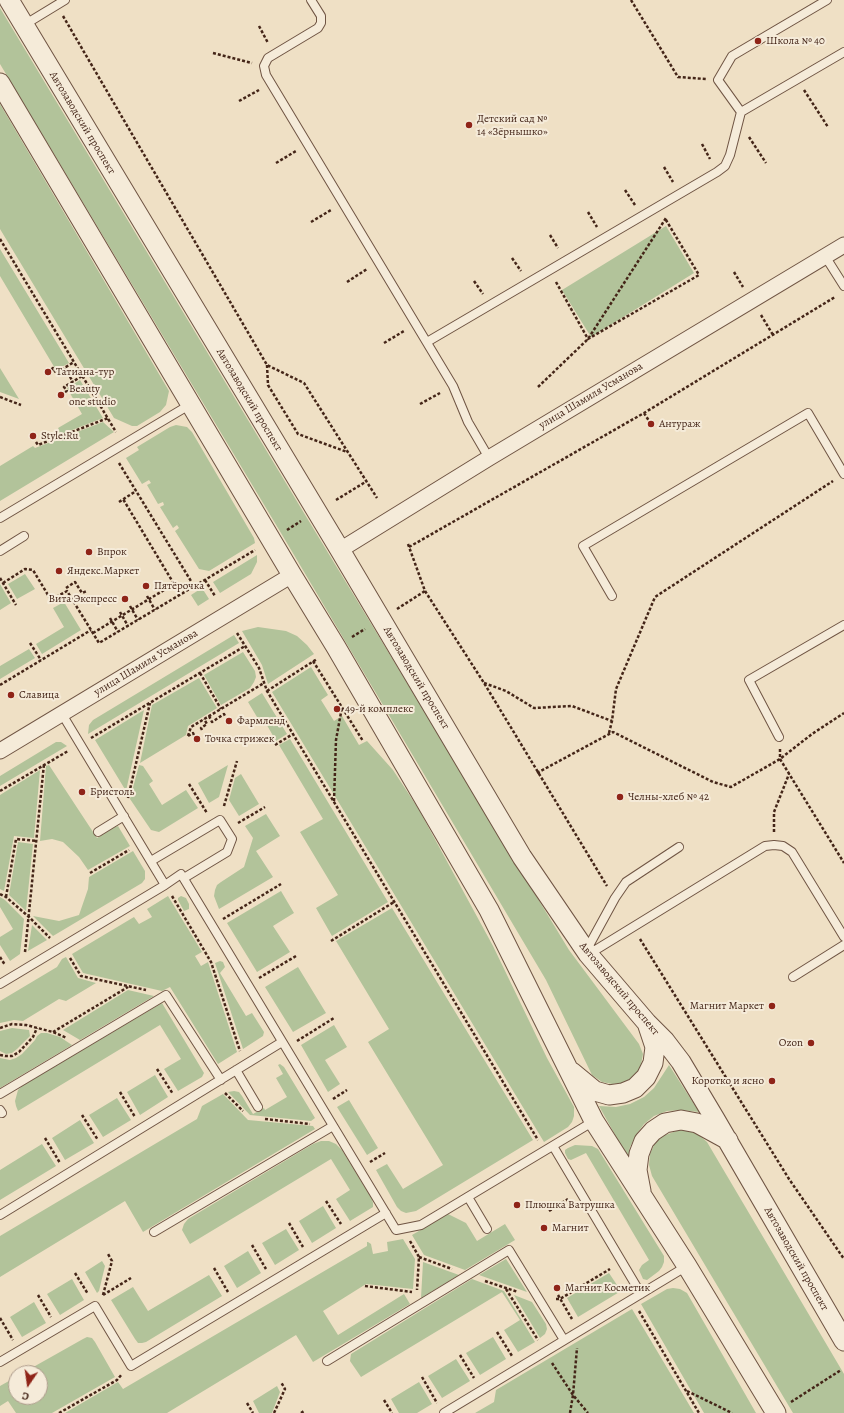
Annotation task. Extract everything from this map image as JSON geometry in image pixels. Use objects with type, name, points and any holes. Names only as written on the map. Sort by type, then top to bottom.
[{"type":"street","name":"Автозаводский проспект","points":[[9,0],[340,550],[522,857],[587,953],[647,1023],[665,1041],[681,1062],[728,1140],[844,1341]]},
{"type":"street","points":[[0,83],[336,647],[489,910],[594,1121],[643,1199],[782,1409]]},
{"type":"street","name":"улица Шамиля Усманова","points":[[340,550],[489,458],[844,245]]},
{"type":"street","name":"улица Шамиля Усманова","points":[[0,751],[292,575]]},
{"type":"street","points":[[567,1068],[595,1091],[609,1095],[623,1093],[635,1088],[646,1077],[653,1063],[655,1046],[647,1023]]},
{"type":"street","points":[[643,1199],[637,1170],[639,1154],[644,1141],[653,1131],[665,1123],[681,1120],[697,1123],[728,1140]]},
{"type":"lane","points":[[24,26],[65,0]]},
{"type":"lane","points":[[311,0],[321,16],[322,23],[318,28],[268,58],[264,66],[266,75],[453,386],[468,422],[489,458]]},
{"type":"lane","points":[[741,112],[718,80],[732,56],[827,0]]},
{"type":"lane","points":[[427,342],[717,172],[725,166],[730,155],[741,112],[844,52]]},
{"type":"lane","points":[[825,256],[844,286]]},
{"type":"lane","points":[[0,518],[191,404]]},
{"type":"lane","points":[[612,596],[583,546],[808,413],[844,474]]},
{"type":"lane","points":[[0,551],[24,536]]},
{"type":"lane","points":[[779,737],[748,680],[844,625]]},
{"type":"lane","points":[[62,714],[165,884]]},
{"type":"lane","points":[[98,832],[124,816]]},
{"type":"lane","points":[[151,861],[217,822],[226,830],[232,839],[227,852],[184,878]]},
{"type":"lane","points":[[587,953],[765,846],[774,845],[783,846],[792,852],[844,937]]},
{"type":"lane","points":[[587,953],[615,898],[626,882],[679,847]]},
{"type":"lane","points":[[0,984],[181,874],[396,1230],[422,1225],[594,1121]]},
{"type":"lane","points":[[793,977],[844,946]]},
{"type":"lane","points":[[0,1094],[166,995],[221,1080]]},
{"type":"lane","points":[[0,1215],[244,1065],[284,1045]]},
{"type":"lane","points":[[236,1070],[258,1107]]},
{"type":"lane","points":[[154,1232],[333,1126]]},
{"type":"lane","points":[[553,1146],[641,1294]]},
{"type":"lane","points":[[468,1197],[487,1229]]},
{"type":"lane","points":[[0,1362],[95,1306],[131,1366],[386,1212]]},
{"type":"lane","points":[[327,1361],[509,1250],[564,1340]]},
{"type":"lane","points":[[442,1410],[519,1368],[687,1266]]},
{"type":"path","points":[[631,0],[678,77],[718,80]]},
{"type":"path","points":[[57,5],[267,366],[268,385],[298,434],[348,452]]},
{"type":"path","points":[[259,26],[275,54]]},
{"type":"path","points":[[214,53],[264,66]]},
{"type":"path","points":[[797,80],[828,127]]},
{"type":"path","points":[[238,101],[271,84]]},
{"type":"path","points":[[737,127],[748,136],[766,163]]},
{"type":"path","points":[[276,163],[308,144]]},
{"type":"path","points":[[588,339],[698,275],[666,220],[666,202]]},
{"type":"path","points":[[311,222],[343,203]]},
{"type":"path","points":[[538,387],[588,339],[666,220]]},
{"type":"path","points":[[0,239],[124,444],[119,463],[194,586]]},
{"type":"path","points":[[347,282],[378,262]]},
{"type":"path","points":[[550,271],[588,339]]},
{"type":"path","points":[[409,547],[644,413],[838,295]]},
{"type":"path","points":[[384,343],[416,324]]},
{"type":"path","points":[[51,370],[53,368],[56,373],[74,362]]},
{"type":"path","points":[[267,366],[304,383],[377,498]]},
{"type":"path","points":[[65,368],[73,382]]},
{"type":"path","points":[[65,392],[67,391],[64,387],[82,376]]},
{"type":"path","points":[[420,404],[453,386]]},
{"type":"path","points":[[0,397],[21,405]]},
{"type":"path","points":[[644,413],[651,424]]},
{"type":"path","points":[[36,442],[38,445],[108,418]]},
{"type":"path","points":[[608,733],[612,721],[616,689],[655,597],[844,474]]},
{"type":"path","points":[[336,500],[367,481]]},
{"type":"path","points":[[119,502],[136,491]]},
{"type":"path","points":[[0,685],[174,584],[123,499]]},
{"type":"path","points":[[281,533],[307,518]]},
{"type":"path","points":[[64,584],[99,643],[257,548]]},
{"type":"path","points":[[3,582],[25,569],[33,570],[51,600],[75,582]]},
{"type":"path","points":[[0,578],[16,605]]},
{"type":"path","points":[[73,578],[82,593],[87,591]]},
{"type":"path","points":[[205,580],[215,596]]},
{"type":"path","points":[[396,610],[425,591]]},
{"type":"path","points":[[148,598],[155,610]]},
{"type":"path","points":[[131,608],[138,620]]},
{"type":"path","points":[[121,614],[128,626]]},
{"type":"path","points":[[111,620],[118,632]]},
{"type":"path","points":[[351,637],[371,625]]},
{"type":"path","points":[[237,633],[259,668],[266,691],[540,1144]]},
{"type":"path","points":[[30,643],[41,660]]},
{"type":"path","points":[[0,791],[245,646]]},
{"type":"path","points":[[266,691],[317,659]]},
{"type":"path","points":[[313,661],[363,741]]},
{"type":"path","points":[[200,673],[221,709]]},
{"type":"path","points":[[194,735],[193,733],[188,736],[191,727],[264,683]]},
{"type":"path","points":[[484,683],[506,691],[534,708],[572,706],[612,721]]},
{"type":"path","points":[[124,816],[150,702]]},
{"type":"path","points":[[334,802],[336,740],[342,707]]},
{"type":"path","points":[[538,773],[608,733],[613,732],[713,782],[731,787],[780,759],[812,734],[844,713]]},
{"type":"path","points":[[209,716],[212,722],[224,714],[225,716]]},
{"type":"path","points":[[202,730],[201,728],[207,724],[204,719]]},
{"type":"path","points":[[275,745],[293,734]]},
{"type":"path","points":[[780,759],[844,863]]},
{"type":"path","points":[[217,822],[237,761]]},
{"type":"path","points":[[23,971],[44,764]]},
{"type":"path","points":[[774,845],[774,812],[789,774]]},
{"type":"path","points":[[190,784],[217,822]]},
{"type":"path","points":[[226,830],[265,807]]},
{"type":"path","points":[[6,897],[16,839],[36,841]]},
{"type":"path","points":[[90,873],[140,843]]},
{"type":"path","points":[[165,884],[212,962],[244,1065]]},
{"type":"path","points":[[212,925],[281,884]]},
{"type":"path","points":[[0,894],[6,897],[29,917],[69,956],[81,976],[166,995]]},
{"type":"path","points":[[332,941],[394,902]]},
{"type":"path","points":[[248,985],[296,956]]},
{"type":"path","points":[[53,1032],[128,986]]},
{"type":"path","points":[[284,1045],[334,1018]]},
{"type":"path","points":[[0,1028],[12,1024],[37,1028],[53,1032],[79,1046]]},
{"type":"path","points":[[0,1055],[12,1056],[18,1052],[33,1037],[37,1028]]},
{"type":"path","points":[[157,1069],[179,1105]]},
{"type":"path","points":[[120,1092],[142,1128]]},
{"type":"path","points":[[82,1115],[104,1151]]},
{"type":"path","points":[[266,1119],[298,1122]]},
{"type":"path","points":[[44,1138],[66,1174]]},
{"type":"path","points":[[548,1211],[568,1199]]},
{"type":"path","points":[[326,1201],[348,1236]]},
{"type":"path","points":[[289,1224],[310,1258]]},
{"type":"path","points":[[365,1286],[417,1293],[419,1256],[408,1237]]},
{"type":"path","points":[[252,1245],[273,1280]]},
{"type":"path","points":[[75,1273],[95,1306],[102,1295],[112,1261],[108,1254]]},
{"type":"path","points":[[419,1256],[506,1289],[540,1300],[560,1299],[611,1268]]},
{"type":"path","points":[[214,1268],[234,1303]]},
{"type":"path","points":[[102,1295],[131,1278]]},
{"type":"path","points":[[506,1289],[573,1395],[588,1413]]},
{"type":"path","points":[[558,1295],[574,1322]]},
{"type":"path","points":[[38,1296],[57,1328]]},
{"type":"path","points":[[631,1300],[699,1413]]},
{"type":"path","points":[[0,1318],[20,1350]]},
{"type":"path","points":[[497,1332],[519,1368]]},
{"type":"path","points":[[570,1413],[573,1395],[578,1332]]},
{"type":"path","points":[[460,1355],[481,1390]]},
{"type":"path","points":[[59,1413],[117,1380],[131,1366]]},
{"type":"path","points":[[782,1409],[841,1370]]},
{"type":"path","points":[[422,1377],[442,1410]]},
{"type":"path","points":[[274,1413],[285,1389],[281,1382]]},
{"type":"path","points":[[686,1390],[732,1413]]},
{"type":"path","points":[[384,1400],[392,1413]]},
{"type":"path","points":[[247,1403],[253,1413]]},
{"type":"green space","points":[[0,8],[569,950],[639,1044],[643,1054],[641,1065],[636,1076],[624,1083],[612,1084],[602,1082],[592,1075],[546,980],[281,533],[0,64]]},
{"type":"green space","points":[[0,104],[169,391],[166,405],[160,412],[137,426],[132,426],[114,418],[0,229]]},
{"type":"green space","points":[[666,226],[694,273],[591,337],[562,290]]},
{"type":"green space","points":[[0,249],[69,363],[56,370],[0,276]]},
{"type":"green space","points":[[0,368],[19,399],[0,392]]},
{"type":"green space","points":[[80,380],[103,418],[44,441],[43,440],[59,430],[58,428],[82,414],[67,388]]},
{"type":"green space","points":[[103,422],[114,432],[0,501],[0,466],[33,446],[35,448]]},
{"type":"green space","points":[[176,425],[187,427],[192,432],[254,538],[255,543],[209,571],[199,569],[175,531],[179,528],[177,525],[173,528],[160,507],[164,505],[163,502],[158,504],[147,485],[151,483],[149,480],[142,484],[126,458],[139,450],[137,447],[170,427]]},
{"type":"green space","points":[[257,555],[257,562],[251,574],[220,593],[213,582]]},
{"type":"green space","points":[[25,574],[35,589],[17,599],[8,584]]},
{"type":"green space","points":[[0,584],[11,603],[0,610]]},
{"type":"green space","points":[[202,588],[209,599],[198,606],[191,595]]},
{"type":"green space","points":[[64,602],[81,630],[42,654],[36,644],[64,627],[53,608]]},
{"type":"green space","points":[[258,627],[286,631],[297,636],[314,654],[268,684],[262,665],[242,631]]},
{"type":"green space","points":[[234,635],[239,643],[88,734],[89,725],[93,720]]},
{"type":"green space","points":[[29,649],[35,658],[0,679],[0,666]]},
{"type":"green space","points":[[243,652],[255,671],[256,677],[254,682],[250,688],[221,705],[204,675]]},
{"type":"green space","points":[[311,667],[328,695],[321,700],[334,721],[342,716],[359,745],[367,741],[393,770],[418,808],[493,946],[547,1058],[574,1107],[574,1116],[568,1127],[544,1142],[272,692]]},
{"type":"green space","points":[[199,678],[217,708],[188,726],[186,735],[140,763],[152,705]]},
{"type":"green space","points":[[262,693],[287,734],[276,741],[264,720],[260,722],[248,702]]},
{"type":"green space","points":[[144,710],[126,791],[95,740]]},
{"type":"green space","points":[[290,739],[388,902],[332,936],[316,908],[338,895],[300,832],[323,819],[279,745]]},
{"type":"green space","points":[[56,742],[61,742],[67,746],[0,786],[0,776]]},
{"type":"green space","points":[[49,765],[97,838],[118,826],[130,846],[88,870],[79,857],[63,842],[52,839],[40,841],[46,766]]},
{"type":"green space","points":[[139,765],[143,766],[153,781],[149,784],[162,805],[186,790],[198,808],[159,832],[151,830],[130,799]]},
{"type":"green space","points":[[228,765],[219,797],[209,803],[198,783]]},
{"type":"green space","points":[[40,770],[34,838],[14,836],[4,891],[0,889],[0,795]]},
{"type":"green space","points":[[241,774],[259,804],[239,816],[229,800],[235,778]]},
{"type":"green space","points":[[266,814],[280,836],[256,851],[273,877],[219,909],[214,896],[217,885],[244,867],[253,838],[245,826]]},
{"type":"green space","points":[[18,842],[33,844],[26,911],[9,895]]},
{"type":"green space","points":[[133,851],[145,871],[145,879],[142,883],[53,936],[33,916],[59,921],[79,915],[88,889],[89,877]]},
{"type":"green space","points":[[281,891],[294,913],[273,926],[290,952],[257,972],[227,923]]},
{"type":"green space","points":[[168,896],[202,952],[195,956],[201,966],[208,962],[237,1052],[218,1064],[170,987],[162,991],[83,973],[72,954],[134,917],[139,924],[152,917],[147,909]]},
{"type":"green space","points":[[181,896],[186,898],[189,904],[189,909],[184,911],[178,900]]},
{"type":"green space","points":[[0,897],[24,919],[20,954],[10,961],[0,945],[0,937],[13,929],[0,907]]},
{"type":"green space","points":[[392,908],[533,1140],[416,1211],[406,1213],[397,1207],[376,1170],[387,1164],[403,1189],[443,1165],[368,1042],[389,1029],[336,941]]},
{"type":"green space","points":[[32,925],[47,940],[28,951]]},
{"type":"green space","points":[[66,957],[78,978],[96,983],[66,1001],[59,999],[23,1021],[14,1020],[0,1023],[0,1001],[57,967],[62,959]]},
{"type":"green space","points":[[220,961],[223,962],[225,967],[220,973],[246,1016],[252,1013],[264,1032],[263,1036],[243,1049],[215,963]]},
{"type":"green space","points":[[298,967],[326,1013],[293,1032],[265,987]]},
{"type":"green space","points":[[128,990],[154,996],[80,1040],[63,1030]]},
{"type":"green space","points":[[162,1003],[204,1073],[202,1077],[178,1091],[164,1069],[181,1059],[160,1025],[18,1111],[15,1101],[18,1090],[22,1086]]},
{"type":"green space","points":[[334,1025],[347,1047],[325,1060],[340,1084],[328,1092],[301,1045]]},
{"type":"green space","points":[[12,1028],[29,1030],[30,1036],[12,1053],[6,1054],[0,1051],[0,1031]]},
{"type":"green space","points":[[41,1033],[47,1033],[60,1037],[72,1045],[0,1088],[0,1058],[10,1060],[16,1058],[22,1054]]},
{"type":"green space","points":[[280,1064],[284,1067],[315,1118],[311,1121],[250,1115],[228,1092],[239,1092],[253,1114],[264,1108],[265,1110],[287,1097],[276,1078],[283,1074],[278,1065]]},
{"type":"green space","points":[[669,1065],[699,1112],[681,1110],[667,1111],[654,1116],[644,1124],[636,1135],[630,1147],[628,1158],[599,1106],[616,1107],[630,1104],[644,1097],[654,1088]]},
{"type":"green space","points":[[155,1075],[168,1097],[140,1115],[127,1092]]},
{"type":"green space","points":[[223,1094],[248,1120],[313,1126],[315,1129],[143,1232],[125,1201],[0,1277],[0,1236],[197,1119],[202,1106]]},
{"type":"green space","points":[[117,1098],[131,1120],[103,1137],[89,1115]]},
{"type":"green space","points":[[349,1100],[378,1148],[367,1155],[337,1107]]},
{"type":"green space","points":[[80,1120],[94,1143],[65,1160],[52,1138]]},
{"type":"green space","points":[[679,1130],[689,1131],[699,1135],[707,1142],[844,1374],[844,1413],[793,1413],[652,1176],[649,1165],[650,1154],[654,1145],[660,1137]]},
{"type":"green space","points":[[321,1141],[329,1141],[336,1144],[342,1150],[372,1199],[373,1207],[350,1221],[336,1199],[350,1190],[331,1159],[190,1244],[182,1230],[188,1219],[313,1144]]},
{"type":"green space","points":[[42,1144],[56,1166],[0,1200],[0,1170]]},
{"type":"green space","points":[[575,1145],[592,1146],[598,1149],[664,1256],[662,1267],[647,1280],[643,1279],[639,1270],[642,1265],[649,1260],[586,1153],[571,1160],[568,1159],[565,1150]]},
{"type":"green space","points":[[323,1206],[336,1228],[312,1243],[299,1221]]},
{"type":"green space","points":[[448,1214],[466,1223],[477,1241],[505,1224],[515,1240],[465,1270],[424,1255],[412,1235]]},
{"type":"green space","points":[[286,1229],[299,1250],[275,1265],[262,1243]]},
{"type":"green space","points":[[403,1239],[415,1259],[413,1289],[366,1284],[323,1311],[338,1335],[404,1294],[410,1304],[313,1362],[296,1335],[167,1413],[65,1413],[118,1382],[123,1389],[367,1246],[367,1242],[371,1244],[373,1254],[388,1251],[387,1242]]},
{"type":"green space","points":[[248,1251],[261,1273],[237,1288],[224,1266]]},
{"type":"green space","points":[[506,1259],[527,1292],[479,1275]]},
{"type":"green space","points":[[102,1261],[105,1266],[99,1291],[97,1293],[85,1272]]},
{"type":"green space","points":[[423,1262],[459,1275],[421,1298]]},
{"type":"green space","points":[[609,1273],[621,1291],[578,1317],[567,1298]]},
{"type":"green space","points":[[209,1275],[222,1296],[146,1342],[138,1343],[111,1300],[133,1287],[148,1311]]},
{"type":"green space","points":[[72,1279],[84,1300],[60,1315],[47,1294]]},
{"type":"green space","points":[[472,1279],[504,1291],[535,1342],[518,1352],[504,1330],[520,1320],[502,1292],[361,1377],[350,1361],[351,1354]]},
{"type":"green space","points":[[667,1289],[680,1289],[687,1293],[756,1413],[704,1413],[641,1304]]},
{"type":"green space","points":[[514,1295],[532,1302],[546,1324],[547,1329],[545,1334],[540,1338]]},
{"type":"green space","points":[[34,1302],[46,1323],[22,1337],[10,1317]]},
{"type":"green space","points":[[632,1309],[694,1413],[475,1413],[494,1402],[496,1390]]},
{"type":"green space","points":[[87,1337],[92,1338],[95,1342],[115,1377],[52,1413],[16,1413],[11,1405],[48,1405],[48,1365],[37,1365]]},
{"type":"green space","points":[[493,1337],[506,1359],[480,1375],[466,1353]]},
{"type":"green space","points":[[456,1359],[470,1381],[442,1398],[428,1376]]},
{"type":"green space","points":[[8,1382],[8,1401],[0,1406],[0,1386]]},
{"type":"green space","points":[[419,1382],[432,1404],[417,1413],[399,1413],[391,1399]]},
{"type":"green space","points":[[277,1386],[280,1392],[272,1413],[259,1413],[253,1401]]},
{"type":"place","name":"Школа № 40","points":[[758,41]]},
{"type":"place","name":"Детский сад № 14 «Зёрнышко»","points":[[469,125]]},
{"type":"place","name":"Татиана-тур","points":[[48,372]]},
{"type":"place","name":"Beauty one studio","points":[[61,395]]},
{"type":"place","name":"Антураж","points":[[651,424]]},
{"type":"place","name":"Style.Ru","points":[[33,436]]},
{"type":"place","name":"Впрок","points":[[89,552]]},
{"type":"place","name":"Яндекс.Маркет","points":[[59,571]]},
{"type":"place","name":"Пятёрочка","points":[[146,586]]},
{"type":"place","name":"Вита Экспресс","points":[[125,599]]},
{"type":"place","name":"Славица","points":[[11,695]]},
{"type":"place","name":"49-й комплекс","points":[[337,709]]},
{"type":"place","name":"Фармленд","points":[[229,721]]},
{"type":"place","name":"Точка стрижек","points":[[197,739]]},
{"type":"place","name":"Бристоль","points":[[82,792]]},
{"type":"place","name":"Челны-хлеб № 42","points":[[620,797]]},
{"type":"place","name":"Магнит Маркет","points":[[772,1006]]},
{"type":"place","name":"Ozon","points":[[811,1043]]},
{"type":"place","name":"Коротко и ясно","points":[[772,1081]]},
{"type":"place","name":"Плюшка Ватрушка","points":[[517,1205]]},
{"type":"place","name":"Магнит","points":[[544,1228]]},
{"type":"place","name":"Магнит Косметик","points":[[557,1288]]}]
